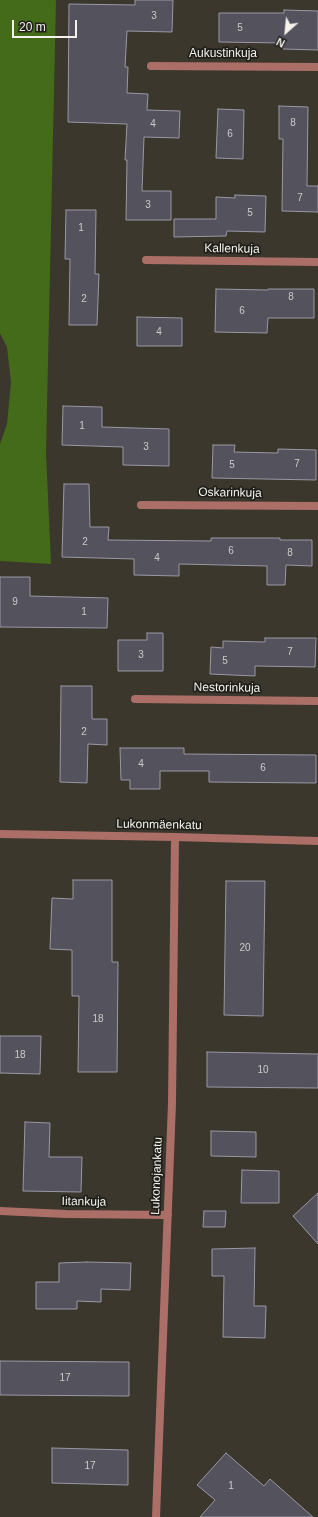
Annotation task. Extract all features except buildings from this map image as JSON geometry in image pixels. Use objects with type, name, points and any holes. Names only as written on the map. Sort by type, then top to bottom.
[{"type":"street","name":"Aukustinkuja","points":[[151,66],[318,67]]},
{"type":"street","name":"Kallenkuja","points":[[146,260],[318,262]]},
{"type":"street","name":"Oskarinkuja","points":[[141,505],[318,506]]},
{"type":"street","name":"Nestorinkuja","points":[[135,699],[318,701]]},
{"type":"street","name":"Lukonmäenkatu","points":[[0,834],[318,841]]},
{"type":"street","name":"Lukonojankatu","points":[[156,1517],[172,1103],[175,837]]},
{"type":"street","name":"Iitankuja","points":[[0,1211],[66,1214],[168,1215]]},
{"type":"green space","points":[[0,0],[56,0],[46,453],[51,564],[0,561],[0,444],[7,424],[11,382],[7,347],[0,333]]}]
